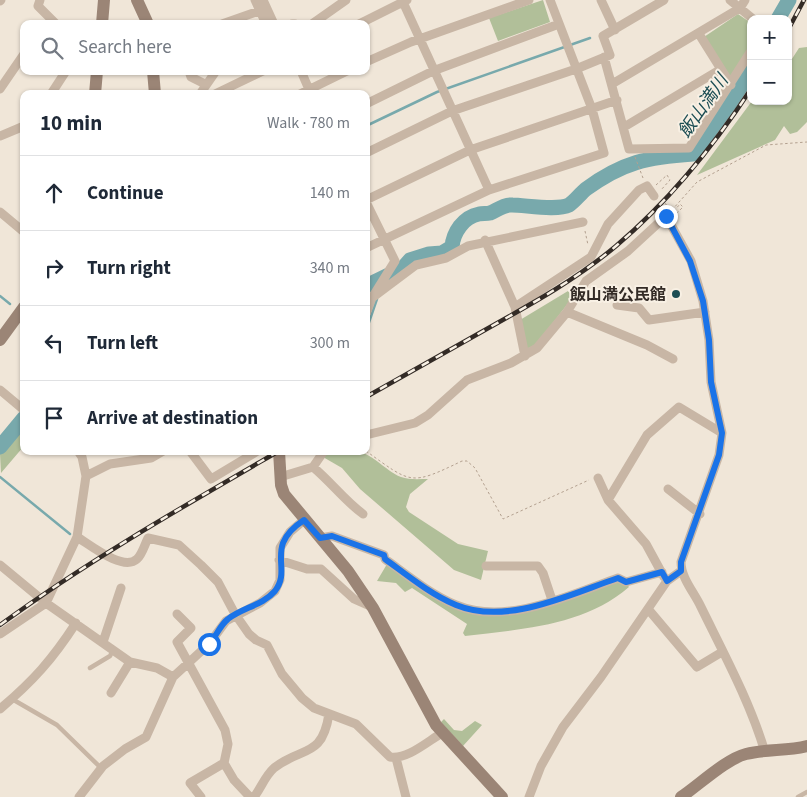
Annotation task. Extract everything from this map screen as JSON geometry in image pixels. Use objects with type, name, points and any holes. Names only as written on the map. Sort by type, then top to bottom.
[{"type":"street","points":[[40,0],[38,6],[52,20]]},
{"type":"street","points":[[102,20],[104,0]]},
{"type":"street","points":[[137,0],[146,20]]},
{"type":"street","points":[[255,0],[264,20]]},
{"type":"street","points":[[263,0],[272,20]]},
{"type":"street","points":[[318,20],[341,6],[346,0]]},
{"type":"street","points":[[366,20],[404,0],[433,71],[489,190]]},
{"type":"street","points":[[370,60],[421,38],[529,0]]},
{"type":"street","points":[[370,246],[489,190],[604,153],[592,109],[550,0]]},
{"type":"street","points":[[601,0],[615,30]]},
{"type":"street","points":[[370,151],[452,111],[576,69],[610,55],[603,36],[664,0]]},
{"type":"street","points":[[730,0],[748,15]]},
{"type":"street","points":[[612,84],[740,8],[745,0]]},
{"type":"street","points":[[233,20],[260,10]]},
{"type":"street","points":[[370,102],[433,71],[559,24]]},
{"type":"street","points":[[698,34],[731,85]]},
{"type":"street","points":[[604,57],[629,149],[689,148],[747,58]]},
{"type":"street","points":[[0,89],[20,60]]},
{"type":"street","points":[[624,127],[721,69]]},
{"type":"street","points":[[54,90],[63,75]]},
{"type":"street","points":[[95,90],[97,75]]},
{"type":"street","points":[[153,75],[155,90]]},
{"type":"street","points":[[190,75],[205,84]]},
{"type":"street","points":[[202,90],[213,75]]},
{"type":"street","points":[[223,90],[254,75]]},
{"type":"street","points":[[303,75],[310,90]]},
{"type":"street","points":[[312,90],[340,75]]},
{"type":"street","points":[[370,199],[470,150],[617,100]]},
{"type":"street","points":[[0,136],[20,128]]},
{"type":"street","points":[[515,307],[591,258],[608,224],[639,190],[654,192]]},
{"type":"street","points":[[370,210],[395,261],[370,303]]},
{"type":"street","points":[[0,212],[20,229]]},
{"type":"street","points":[[370,434],[415,423],[428,415],[467,380],[525,356],[537,348],[568,312],[586,282],[670,216],[690,261],[706,312],[711,382],[722,433],[719,455],[700,514],[681,562],[681,571],[699,603],[757,726],[765,752]]},
{"type":"street","points":[[372,298],[416,265],[446,258],[468,246],[486,240],[583,222]]},
{"type":"street","points":[[486,240],[515,307],[525,356]]},
{"type":"street","points":[[617,305],[639,308],[649,320],[706,312]]},
{"type":"street","points":[[0,340],[20,312]]},
{"type":"street","points":[[568,312],[647,345],[672,359]]},
{"type":"street","points":[[0,390],[20,407]]},
{"type":"street","points":[[608,500],[648,435],[679,407],[722,433]]},
{"type":"street","points":[[0,634],[46,603],[77,537],[86,476],[81,455]]},
{"type":"street","points":[[86,476],[110,464],[151,458],[156,455]]},
{"type":"street","points":[[193,455],[211,479],[251,455]]},
{"type":"street","points":[[279,455],[280,477],[284,494],[348,571],[373,608],[430,716],[442,732],[502,797]]},
{"type":"street","points":[[280,477],[314,467],[322,455]]},
{"type":"street","points":[[314,467],[331,482],[346,502],[363,514]]},
{"type":"street","points":[[598,478],[608,500],[646,544],[667,581]]},
{"type":"street","points":[[668,489],[700,514]]},
{"type":"street","points":[[79,797],[101,768],[125,749],[146,737],[173,676],[209,644],[226,621],[235,614],[260,603],[274,591],[280,580],[279,560],[284,541],[290,532],[304,520]]},
{"type":"street","points":[[320,538],[332,536],[384,555],[385,559],[408,576],[456,605],[484,611],[530,607],[618,578],[626,582],[662,572]]},
{"type":"street","points":[[77,537],[118,562],[130,562],[137,559],[148,538],[179,545],[218,582],[235,614],[249,634],[267,645],[282,674],[297,692],[314,708],[345,718],[364,729],[385,754],[396,758],[442,732]]},
{"type":"street","points":[[279,560],[308,569],[321,569],[354,599],[373,608]]},
{"type":"street","points":[[0,566],[46,603],[130,662],[157,668],[173,676]]},
{"type":"street","points":[[486,566],[538,566],[543,572],[552,600]]},
{"type":"street","points":[[529,797],[541,766],[558,735],[601,677],[667,581],[681,571]]},
{"type":"street","points":[[103,642],[121,588]]},
{"type":"street","points":[[648,609],[697,667],[722,652]]},
{"type":"street","points":[[177,614],[190,628],[177,642],[225,730],[228,744],[224,763],[234,780],[253,796],[266,797]]},
{"type":"street","points":[[0,709],[55,656],[76,623]]},
{"type":"street","points":[[112,693],[130,662]]},
{"type":"street","points":[[253,796],[268,774],[276,767],[317,746],[326,731],[329,714]]},
{"type":"street","points":[[685,796],[734,759],[745,754],[789,750],[807,746]]},
{"type":"street","points":[[396,758],[406,797]]},
{"type":"street","points":[[201,797],[190,783],[224,763]]},
{"type":"lane","points":[[90,668],[110,656],[112,650]]},
{"type":"lane","points":[[12,699],[57,726],[101,768]]},
{"type":"lane","points":[[798,797],[807,792]]},
{"type":"path","points":[[635,156],[637,166],[670,216],[697,182],[766,145],[807,142]]},
{"type":"path","points":[[667,176],[670,180],[654,192],[667,176]]},
{"type":"path","points":[[583,222],[591,258]]},
{"type":"path","points":[[370,454],[391,470],[412,478],[429,477],[462,461],[467,461],[475,468],[503,518],[598,478]]},
{"type":"green space","points":[[543,0],[550,22],[498,41],[489,18]]},
{"type":"green space","points":[[738,14],[747,20],[747,53],[733,77],[728,77],[704,37]]},
{"type":"green space","points":[[807,47],[807,122],[797,132],[790,134],[784,126],[775,140],[697,175],[749,105],[792,105],[792,59],[799,48]]},
{"type":"green space","points":[[568,291],[573,297],[535,346],[525,349],[520,320]]},
{"type":"green space","points":[[20,430],[20,451],[1,473],[0,454]]},
{"type":"green space","points":[[324,455],[368,455],[401,477],[428,479],[410,494],[406,507],[409,512],[458,544],[488,551],[481,580],[454,570],[360,489],[342,468],[323,457]]},
{"type":"green space","points":[[387,564],[439,598],[504,614],[618,582],[626,583],[629,587],[611,600],[592,610],[552,624],[465,636],[463,633],[467,624],[412,588],[405,592],[396,583],[377,581]]},
{"type":"green space","points":[[444,719],[454,730],[462,731],[475,721],[482,725],[463,746],[441,722]]},
{"type":"waterway","name":"飯山満川","points":[[780,15],[789,0]]},
{"type":"waterway","points":[[370,124],[437,92],[590,38]]},
{"type":"waterway","name":"飯山満川","points":[[370,284],[403,268],[410,260],[429,254],[442,253],[452,247],[454,236],[468,218],[490,213],[509,205],[549,208],[564,207],[599,180],[636,162],[693,154],[747,77]]},
{"type":"waterway","points":[[0,296],[10,304]]},
{"type":"waterway","points":[[370,319],[377,299]]},
{"type":"waterway","name":"飯山満川","points":[[0,447],[20,423]]},
{"type":"waterway","points":[[0,477],[70,534]]},
{"type":"railway","points":[[792,22],[804,0]]},
{"type":"railway","points":[[370,395],[540,299],[602,258],[635,229],[672,192],[706,152],[747,95]]},
{"type":"railway","points":[[0,625],[102,556],[272,455]]},
{"type":"place","name":"飯山満公民館","points":[[676,294]]},
{"type":"route","points":[[209,644],[226,621],[235,614],[260,603],[274,591],[280,580],[280,548],[290,532],[304,520],[320,538],[332,536],[384,555],[385,559],[408,576],[456,605],[484,611],[530,607],[618,578],[626,582],[662,572],[667,581],[677,572],[681,571],[681,562],[700,514],[719,455],[722,433],[711,382],[706,312],[690,261],[666,216]]}]
